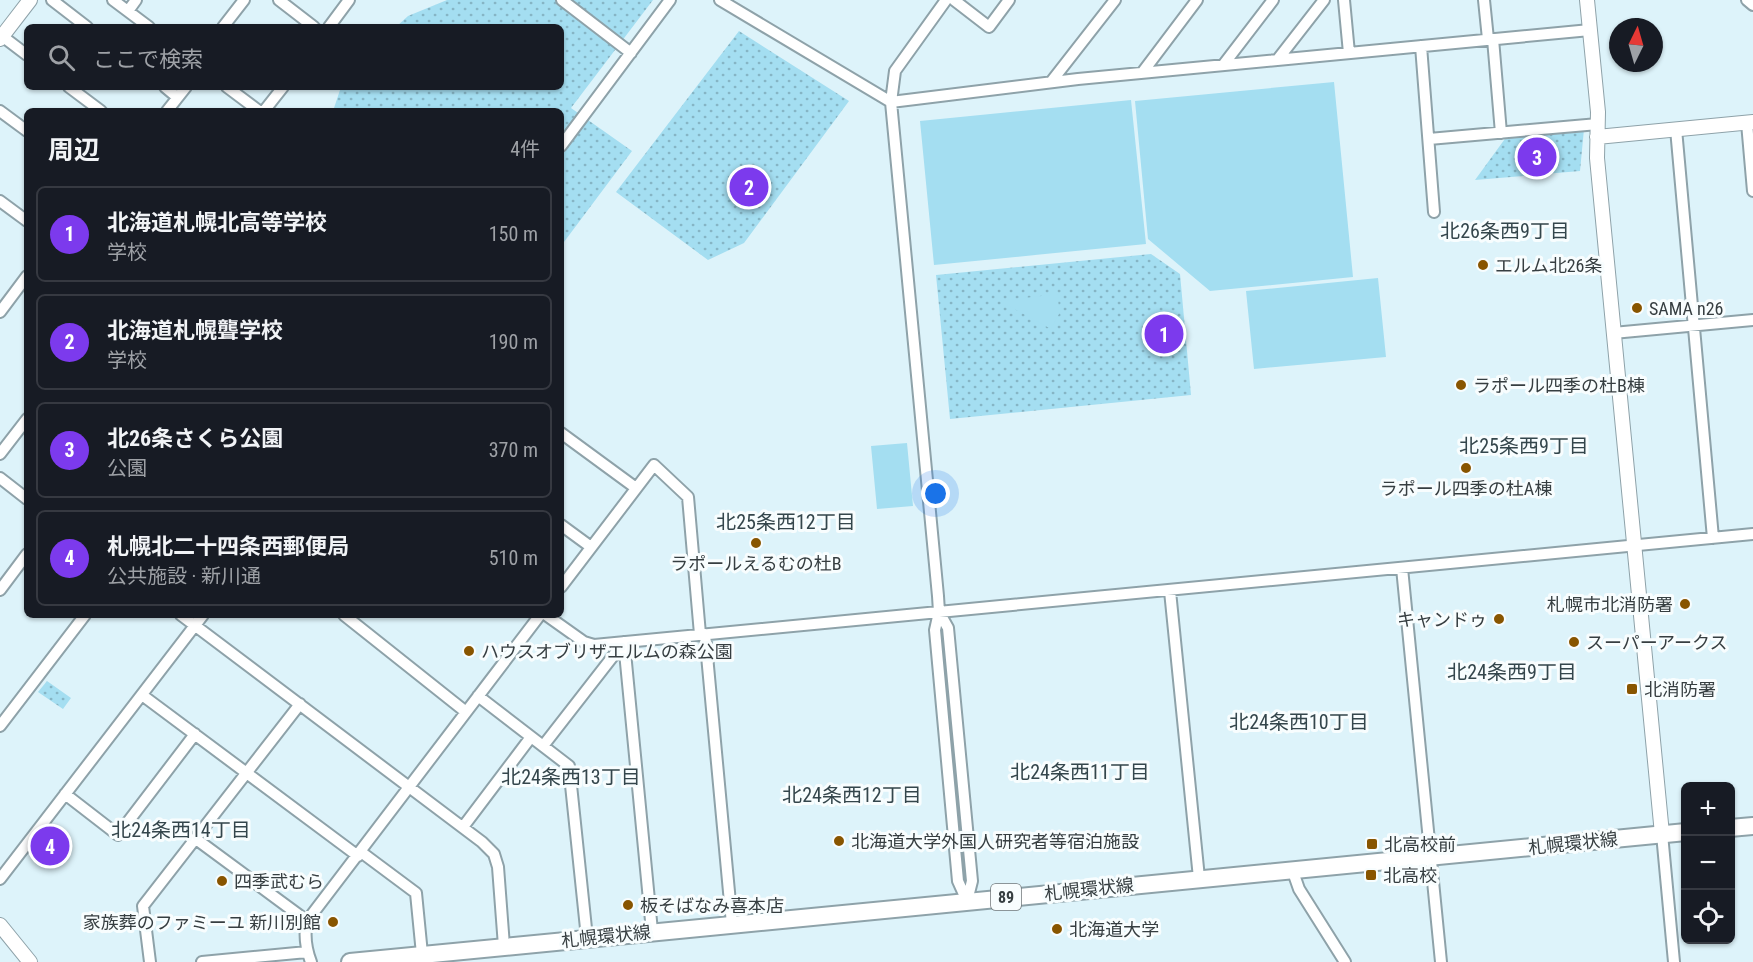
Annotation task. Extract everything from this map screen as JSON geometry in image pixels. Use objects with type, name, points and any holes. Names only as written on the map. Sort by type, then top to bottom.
[{"type":"main road","points":[[1735,828],[1753,826]]},
{"type":"main road","name":"札幌環状線","points":[[350,962],[1681,832]]},
{"type":"street","points":[[24,53],[1,38],[30,0]]},
{"type":"street","points":[[52,0],[83,24]]},
{"type":"street","points":[[113,0],[145,24]]},
{"type":"street","points":[[128,11],[136,0]]},
{"type":"street","points":[[225,24],[244,0]]},
{"type":"street","points":[[279,0],[310,24]]},
{"type":"street","points":[[331,24],[349,0]]},
{"type":"street","points":[[562,0],[631,53]]},
{"type":"street","points":[[564,142],[670,0]]},
{"type":"street","points":[[720,0],[891,102],[1224,64],[1590,30]]},
{"type":"street","points":[[946,0],[896,70],[891,102],[939,612],[935,630],[958,882],[967,901]]},
{"type":"street","points":[[954,0],[989,27],[1009,0]]},
{"type":"street","points":[[1051,82],[1115,0]]},
{"type":"street","points":[[1142,73],[1197,0]]},
{"type":"street","points":[[1224,64],[1274,0]]},
{"type":"street","points":[[1278,59],[1324,0]]},
{"type":"street","points":[[1344,0],[1349,52]]},
{"type":"street","points":[[1484,0],[1491,39],[1501,133]]},
{"type":"street","points":[[1587,0],[1598,112],[1597,158],[1674,962]]},
{"type":"street","points":[[1747,0],[1753,5]]},
{"type":"street","points":[[1421,46],[1434,212]]},
{"type":"street","points":[[73,90],[97,108]]},
{"type":"street","points":[[169,90],[177,97]]},
{"type":"street","points":[[169,108],[183,90]]},
{"type":"street","points":[[231,90],[255,108]]},
{"type":"street","points":[[266,108],[281,90]]},
{"type":"street","points":[[0,111],[24,129]]},
{"type":"street","points":[[1429,140],[1501,133],[1676,129],[1750,122],[1753,192]]},
{"type":"street","points":[[1676,129],[1713,538]]},
{"type":"street","points":[[0,201],[24,219]]},
{"type":"street","points":[[0,312],[24,280]]},
{"type":"street","points":[[1614,333],[1753,320]]},
{"type":"street","points":[[0,454],[24,423]]},
{"type":"street","points":[[564,435],[636,489]]},
{"type":"street","points":[[564,583],[654,465],[688,497],[732,924]]},
{"type":"street","points":[[0,478],[24,497]]},
{"type":"street","points":[[564,527],[591,547]]},
{"type":"street","points":[[550,618],[584,642],[594,645],[1753,534]]},
{"type":"street","points":[[0,590],[24,558]]},
{"type":"street","points":[[1402,568],[1441,962]]},
{"type":"street","points":[[1170,591],[1199,878]]},
{"type":"street","points":[[0,726],[83,618]]},
{"type":"street","points":[[185,618],[464,827],[494,854],[498,867],[504,946]]},
{"type":"street","points":[[0,879],[201,618]]},
{"type":"street","points":[[348,618],[466,712]]},
{"type":"street","points":[[202,962],[309,957],[305,930],[307,921],[538,618]]},
{"type":"street","points":[[543,746],[624,642]]},
{"type":"street","points":[[624,642],[652,932]]},
{"type":"street","points":[[142,695],[416,893],[422,954]]},
{"type":"street","points":[[477,696],[569,766],[587,938]]},
{"type":"street","points":[[150,962],[143,906],[300,704]]},
{"type":"street","points":[[66,794],[118,835],[195,734]]},
{"type":"street","points":[[464,827],[531,737]]},
{"type":"street","points":[[196,839],[307,921]]},
{"type":"street","points":[[1292,869],[1299,889],[1345,962]]},
{"type":"street","points":[[0,925],[30,962]]},
{"type":"shaded area","points":[[447,0],[653,0],[571,108],[632,151],[564,242],[564,108],[334,108],[340,90],[564,90],[564,24],[399,24],[408,16]]},
{"type":"shaded area","points":[[739,31],[849,101],[744,243],[708,260],[616,192]]},
{"type":"shaded area","points":[[1334,82],[1353,277],[1210,291],[1148,239],[1135,101]]},
{"type":"shaded area","points":[[1131,100],[1146,244],[934,265],[920,121]]},
{"type":"shaded area","points":[[1584,129],[1580,171],[1475,180],[1507,136]]},
{"type":"shaded area","points":[[1151,254],[1180,274],[1191,395],[950,419],[936,275]]},
{"type":"shaded area","points":[[1378,278],[1386,357],[1254,369],[1246,291]]},
{"type":"shaded area","points":[[1058,294],[1059,314],[1051,329],[1000,301]]},
{"type":"shaded area","points":[[907,443],[913,506],[877,509],[871,446]]},
{"type":"shaded area","points":[[47,681],[71,698],[63,709],[38,692]]},
{"type":"place","name":"北26条さくら公園","points":[[1537,157]]},
{"type":"place","name":"北海道札幌聾学校","points":[[749,187]]},
{"type":"place","name":"エルム北26条","points":[[1483,265]]},
{"type":"place","name":"SAMA n26","points":[[1637,308]]},
{"type":"place","name":"北海道札幌北高等学校","points":[[1164,334]]},
{"type":"place","name":"ラポール四季の杜B棟","points":[[1461,385]]},
{"type":"place","name":"ラポール四季の杜A棟","points":[[1466,468]]},
{"type":"place","name":"ラポールえるむの杜B","points":[[756,543]]},
{"type":"place","name":"札幌市北消防署","points":[[1685,604]]},
{"type":"place","name":"キャンドゥ","points":[[1499,619]]},
{"type":"place","name":"スーパーアークス","points":[[1574,642]]},
{"type":"place","name":"ハウスオブリザエルムの森公園","points":[[469,651]]},
{"type":"place","name":"北消防署","points":[[1632,689]]},
{"type":"place","name":"北海道大学外国人研究者等宿泊施設","points":[[839,841]]},
{"type":"place","name":"北高校前","points":[[1372,844]]},
{"type":"place","name":"札幌北二十四条西郵便局","points":[[50,846]]},
{"type":"place","name":"北高校","points":[[1371,875]]},
{"type":"place","name":"四季武むら","points":[[222,881]]},
{"type":"place","name":"板そばなみ喜本店","points":[[628,905]]},
{"type":"place","name":"家族葬のファミーユ 新川別館","points":[[333,922]]},
{"type":"place","name":"北海道大学","points":[[1057,929]]},
{"type":"district","name":"北26条西9丁目","points":[[1505,231]]},
{"type":"district","name":"北25条西9丁目","points":[[1524,446]]},
{"type":"district","name":"北25条西12丁目","points":[[786,522]]},
{"type":"district","name":"北24条西9丁目","points":[[1512,672]]},
{"type":"district","name":"北24条西10丁目","points":[[1299,722]]},
{"type":"district","name":"北24条西11丁目","points":[[1080,772]]},
{"type":"district","name":"北24条西13丁目","points":[[571,777]]},
{"type":"district","name":"北24条西12丁目","points":[[852,795]]},
{"type":"district","name":"北24条西14丁目","points":[[181,830]]}]
